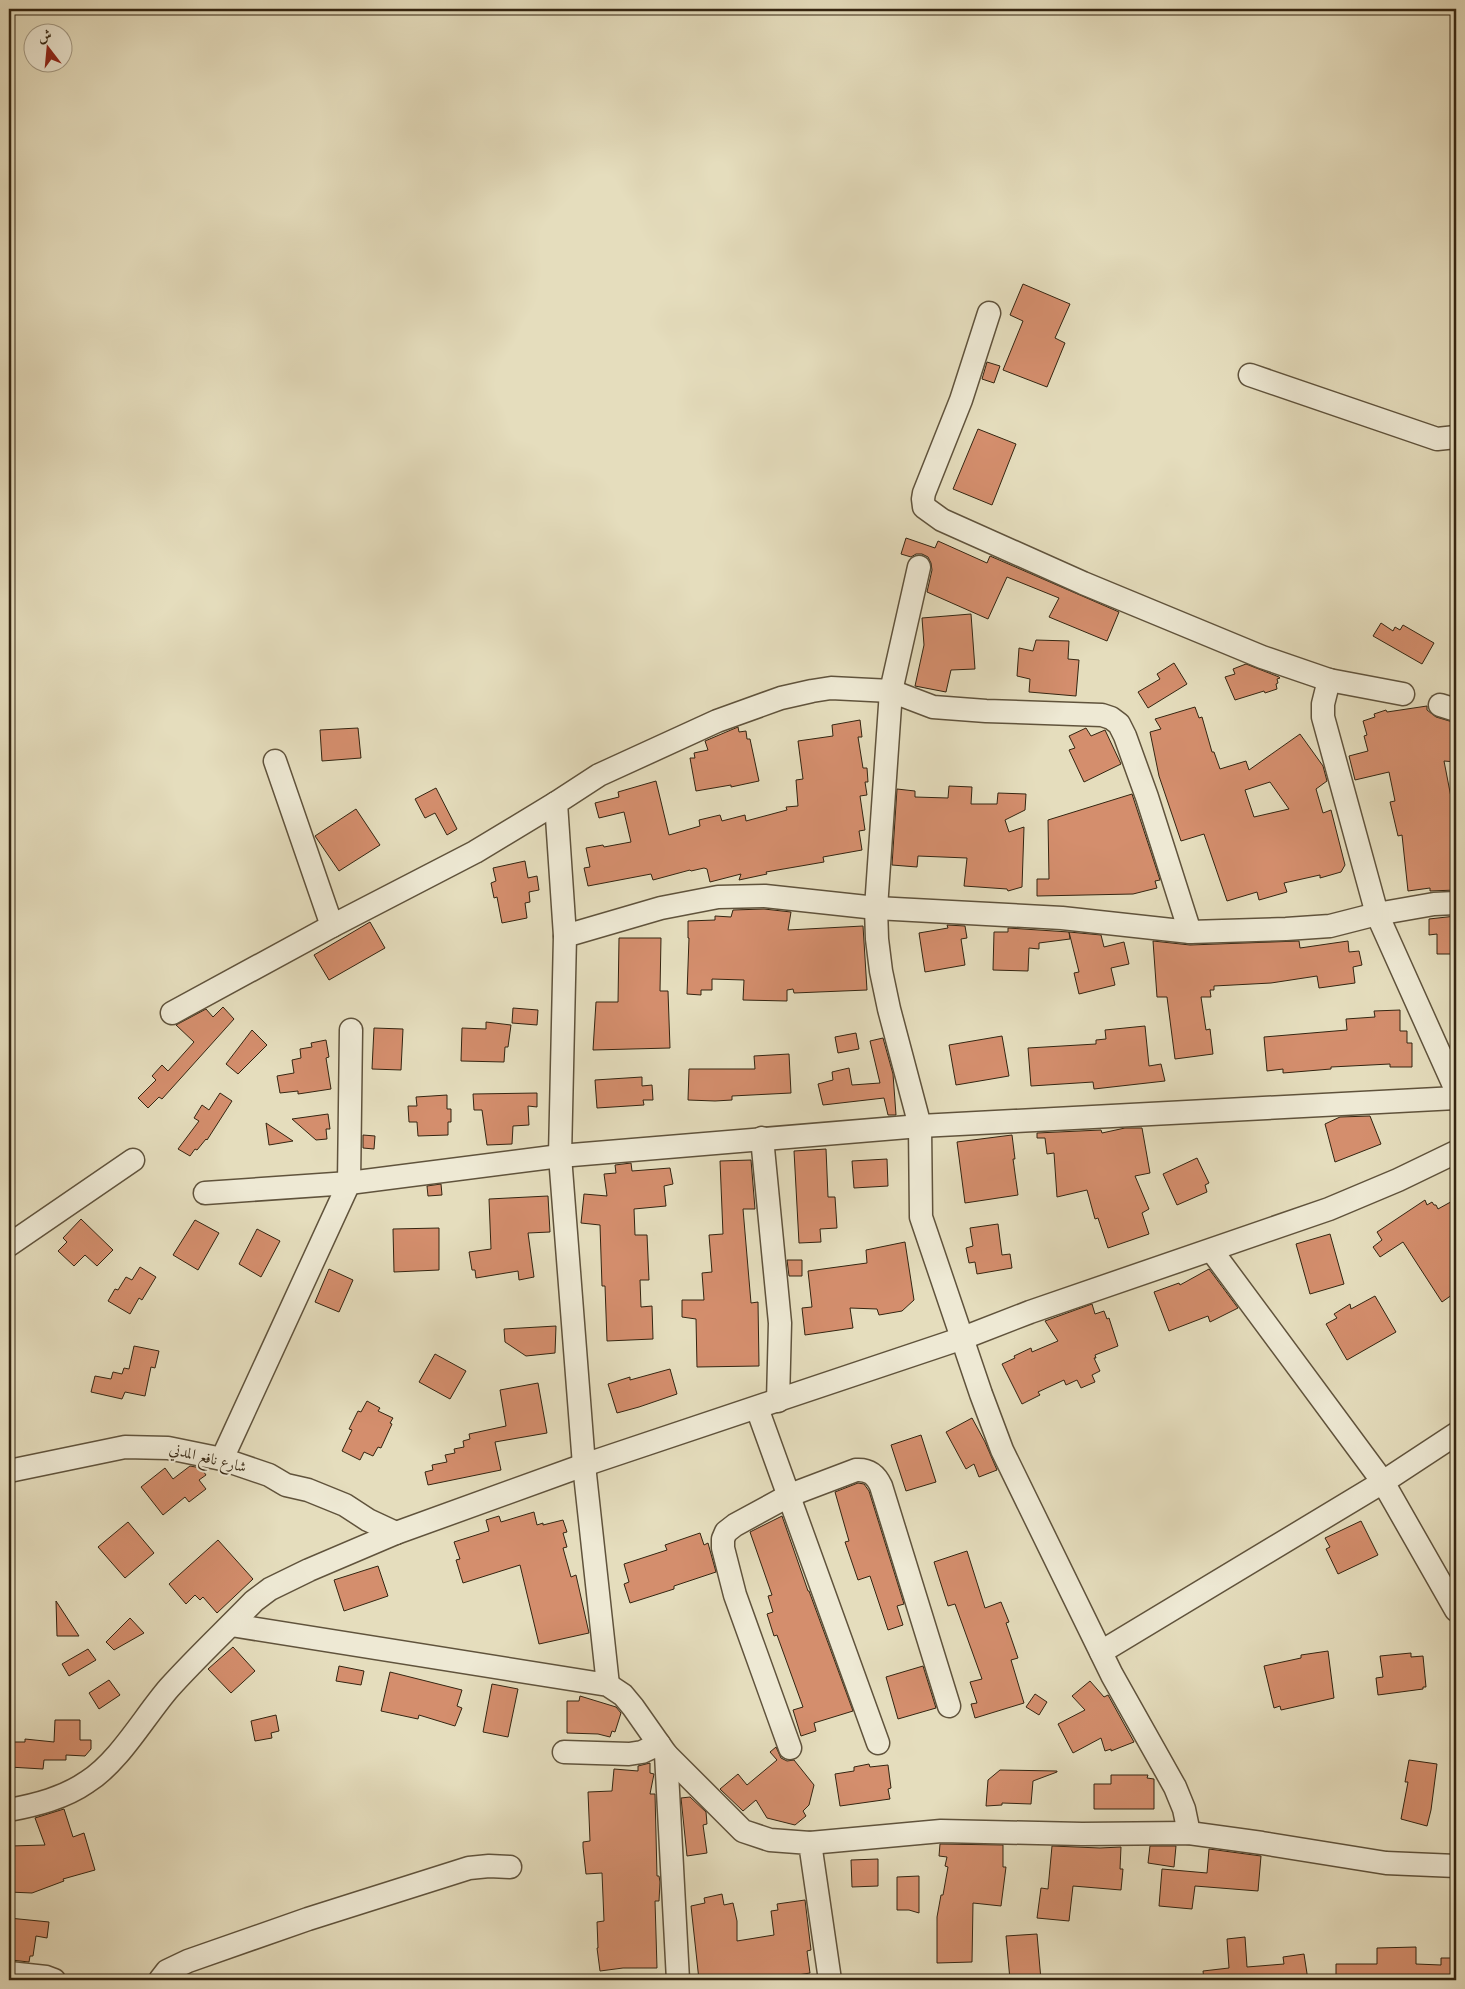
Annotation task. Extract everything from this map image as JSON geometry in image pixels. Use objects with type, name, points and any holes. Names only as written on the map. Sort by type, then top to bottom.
[{"type":"street","points":[[989,313],[961,400],[924,493],[923,500],[928,511],[959,529],[1262,657],[1329,680],[1403,694]]},
{"type":"street","points":[[1250,375],[1437,439],[1456,437]]},
{"type":"street","points":[[919,567],[891,691],[876,908],[876,939],[883,980],[920,1126],[921,1217],[1002,1450],[1125,1699],[1175,1787],[1184,1809],[1189,1833]]},
{"type":"street","points":[[1329,680],[1323,704],[1323,717],[1377,914],[1456,1090]]},
{"type":"street","points":[[172,1013],[332,926],[475,852],[599,775],[718,720],[781,698],[831,688],[891,691],[933,707],[1102,715],[1112,718],[1119,724],[1125,736],[1147,797],[1190,932]]},
{"type":"street","points":[[275,761],[332,926]]},
{"type":"street","points":[[556,803],[564,936],[560,1156],[584,1466],[608,1685]]},
{"type":"street","points":[[564,936],[661,908],[718,897],[765,896],[876,908],[1062,918],[1190,932],[1286,930],[1330,926],[1377,914],[1434,904],[1456,903]]},
{"type":"street","points":[[222,1459],[350,1183],[351,1030]]},
{"type":"street","points":[[205,1193],[350,1183],[560,1156],[920,1126],[1456,1098]]},
{"type":"street","points":[[762,1138],[780,1323],[778,1401]]},
{"type":"street","points":[[9,1810],[34,1805],[65,1794],[87,1782],[107,1766],[169,1688],[254,1601],[270,1589],[309,1570],[396,1533],[584,1466],[963,1338],[1030,1312],[1330,1209],[1456,1152]]},
{"type":"street","points":[[9,1245],[133,1160]]},
{"type":"street","points":[[1212,1251],[1383,1482],[1456,1610]]},
{"type":"street","points":[[757,1408],[790,1495],[878,1744]]},
{"type":"street","points":[[1101,1652],[1383,1482],[1456,1434]]},
{"type":"street","name":"شارع نافع المدني","points":[[9,1470],[125,1447],[168,1448],[222,1459],[269,1475],[286,1485],[308,1490],[345,1505],[368,1520],[396,1533]]},
{"type":"street","points":[[790,1748],[735,1595],[723,1548],[723,1539],[726,1532],[735,1525],[790,1495],[856,1470],[864,1470],[877,1477],[882,1486],[950,1706]]},
{"type":"street","points":[[231,1625],[608,1685],[623,1695],[633,1706],[662,1749],[743,1831],[770,1840],[810,1843],[941,1831],[1189,1833],[1386,1863],[1456,1866]]},
{"type":"street","points":[[564,1752],[629,1754],[662,1749]]},
{"type":"street","points":[[662,1749],[678,1980]]},
{"type":"street","points":[[810,1843],[830,1980]]},
{"type":"street","points":[[160,1980],[167,1970],[188,1961],[469,1868],[489,1866],[510,1867]]},
{"type":"street","points":[[9,1973],[46,1977],[54,1980]]},
{"type":"building","points":[[1023,284],[1070,304],[1055,338],[1065,343],[1047,387],[1003,370],[1023,321],[1010,315]]},
{"type":"building","points":[[987,362],[1000,366],[994,383],[982,379]]},
{"type":"building","points":[[978,429],[1016,444],[992,505],[953,489]]},
{"type":"building","points":[[906,538],[935,548],[938,541],[987,563],[990,556],[1119,612],[1107,641],[1049,617],[1059,598],[1007,577],[988,619],[927,592],[932,570],[931,563],[928,557],[922,554],[916,554],[911,557],[901,554]]},
{"type":"building","points":[[971,614],[975,669],[951,670],[946,692],[915,686],[924,645],[922,618]]},
{"type":"building","points":[[1381,623],[1393,631],[1395,627],[1400,630],[1403,625],[1434,643],[1422,664],[1373,636]]},
{"type":"building","points":[[1036,640],[1069,641],[1068,659],[1079,660],[1076,696],[1029,692],[1030,679],[1017,676],[1019,648],[1033,651]]},
{"type":"building","points":[[1174,663],[1187,684],[1148,708],[1138,692],[1160,679],[1157,674]]},
{"type":"building","points":[[1246,664],[1279,677],[1276,684],[1277,689],[1235,700],[1225,677],[1235,674],[1233,669]]},
{"type":"building","points":[[1427,706],[1427,710],[1436,717],[1456,723],[1456,762],[1444,761],[1456,823],[1456,890],[1430,891],[1430,888],[1408,891],[1402,835],[1398,836],[1390,802],[1395,801],[1389,772],[1355,780],[1349,756],[1368,751],[1364,736],[1367,735],[1363,721],[1375,717],[1374,714],[1386,710],[1387,712]]},
{"type":"building","points":[[1195,707],[1199,718],[1202,717],[1212,752],[1214,752],[1220,769],[1246,761],[1249,770],[1300,734],[1323,766],[1327,781],[1316,789],[1323,813],[1331,810],[1345,865],[1341,872],[1320,878],[1320,875],[1284,883],[1287,892],[1259,900],[1257,892],[1227,901],[1204,834],[1181,841],[1159,776],[1150,732],[1161,729],[1155,719]],"holes":[[[1270,782],[1289,809],[1254,817],[1245,790]]]},
{"type":"building","points":[[860,720],[862,737],[858,737],[863,768],[867,768],[868,782],[865,782],[867,795],[860,796],[865,830],[859,831],[862,850],[823,857],[824,862],[766,872],[767,874],[739,880],[741,874],[710,882],[707,869],[704,868],[653,880],[651,874],[588,886],[584,868],[590,867],[586,848],[631,842],[624,812],[599,818],[595,803],[619,797],[618,792],[656,781],[669,835],[700,826],[699,820],[720,815],[722,821],[745,815],[746,821],[787,810],[786,807],[798,806],[796,780],[803,779],[798,741],[833,736],[832,725]]},
{"type":"building","points":[[738,727],[739,732],[746,731],[747,739],[750,739],[759,781],[731,787],[731,785],[696,791],[690,758],[695,758],[694,753],[708,750],[705,741]]},
{"type":"building","points":[[358,728],[361,758],[322,761],[320,730]]},
{"type":"building","points":[[1086,728],[1091,736],[1105,730],[1121,764],[1084,782],[1069,750],[1075,748],[1069,736]]},
{"type":"building","points":[[949,786],[972,787],[971,804],[997,804],[998,793],[1026,794],[1025,810],[1005,820],[1009,832],[1024,827],[1022,887],[1008,891],[1007,889],[964,886],[967,858],[918,856],[917,867],[892,865],[897,789],[915,791],[915,797],[948,798]]},
{"type":"building","points":[[436,788],[457,829],[447,835],[435,813],[425,818],[415,799]]},
{"type":"building","points":[[1132,794],[1160,880],[1155,881],[1157,888],[1133,894],[1037,896],[1037,879],[1049,879],[1048,820]]},
{"type":"building","points":[[356,809],[380,845],[339,871],[315,836]]},
{"type":"building","points":[[525,861],[528,878],[537,876],[539,890],[529,892],[530,902],[525,903],[527,918],[502,923],[497,897],[494,898],[491,883],[496,881],[493,868]]},
{"type":"building","points":[[764,909],[791,912],[788,930],[863,926],[867,990],[794,993],[793,989],[787,990],[787,1001],[743,1000],[744,980],[712,979],[712,990],[701,990],[701,995],[687,994],[688,921],[715,920],[715,916],[731,917],[733,910]]},
{"type":"building","points":[[1456,916],[1456,954],[1437,954],[1437,934],[1429,935],[1429,919]]},
{"type":"building","points":[[370,922],[385,948],[329,980],[314,955]]},
{"type":"building","points":[[947,925],[965,926],[967,938],[961,939],[965,965],[925,972],[919,933],[948,928]]},
{"type":"building","points":[[1008,928],[1069,932],[1070,939],[1039,943],[1039,949],[1029,948],[1028,971],[993,970],[994,932],[1008,932]]},
{"type":"building","points":[[1069,932],[1101,935],[1104,947],[1124,942],[1129,964],[1111,968],[1115,985],[1079,994],[1074,973],[1079,972]]},
{"type":"building","points":[[619,938],[661,938],[660,991],[668,991],[670,1048],[593,1050],[596,1002],[618,1002]]},
{"type":"building","points":[[1153,941],[1190,945],[1299,941],[1300,948],[1348,941],[1349,952],[1359,951],[1362,965],[1353,967],[1355,983],[1319,988],[1317,976],[1271,983],[1214,986],[1214,990],[1210,990],[1211,997],[1201,997],[1206,1030],[1210,1029],[1213,1054],[1175,1059],[1167,997],[1157,997]]},
{"type":"building","points":[[223,1007],[234,1019],[162,1099],[159,1097],[148,1108],[138,1098],[156,1080],[152,1076],[162,1065],[168,1071],[194,1042],[176,1025],[206,1009],[213,1017]]},
{"type":"building","points":[[513,1008],[538,1010],[537,1025],[512,1023]]},
{"type":"building","points":[[1400,1010],[1400,1031],[1407,1031],[1407,1043],[1412,1043],[1412,1067],[1390,1067],[1390,1064],[1331,1067],[1331,1069],[1283,1073],[1283,1069],[1267,1071],[1264,1037],[1347,1030],[1346,1019],[1375,1017],[1374,1011]]},
{"type":"building","points":[[486,1022],[511,1025],[508,1047],[505,1047],[504,1062],[461,1061],[462,1028],[486,1029]]},
{"type":"building","points":[[1145,1026],[1149,1066],[1161,1064],[1165,1081],[1094,1089],[1093,1082],[1031,1086],[1028,1048],[1096,1044],[1096,1040],[1106,1039],[1105,1030]]},
{"type":"building","points":[[374,1028],[403,1029],[401,1070],[372,1069]]},
{"type":"building","points":[[252,1030],[267,1045],[238,1074],[226,1064]]},
{"type":"building","points":[[856,1033],[859,1049],[838,1053],[835,1037]]},
{"type":"building","points":[[1002,1036],[1009,1076],[956,1085],[949,1045]]},
{"type":"building","points":[[883,1038],[893,1074],[896,1115],[888,1115],[884,1098],[823,1105],[818,1084],[833,1080],[832,1072],[849,1068],[852,1085],[880,1083],[870,1041]]},
{"type":"building","points":[[326,1040],[329,1057],[326,1058],[331,1089],[298,1094],[298,1091],[280,1093],[277,1076],[294,1073],[292,1060],[301,1058],[300,1049],[312,1047],[311,1043]]},
{"type":"building","points":[[789,1054],[791,1093],[732,1096],[732,1100],[688,1100],[689,1069],[755,1069],[754,1056]]},
{"type":"building","points":[[642,1077],[642,1086],[652,1085],[653,1100],[643,1100],[644,1105],[597,1108],[595,1080]]},
{"type":"building","points":[[220,1093],[232,1101],[207,1140],[197,1150],[195,1149],[190,1156],[178,1149],[199,1121],[194,1118],[202,1105],[209,1110]]},
{"type":"building","points":[[537,1093],[537,1107],[528,1106],[529,1125],[513,1126],[512,1144],[487,1145],[482,1110],[474,1110],[473,1094]]},
{"type":"building","points":[[447,1095],[447,1109],[451,1109],[448,1135],[418,1136],[417,1122],[409,1122],[408,1106],[417,1106],[416,1097]]},
{"type":"building","points":[[328,1114],[330,1129],[326,1129],[327,1139],[316,1140],[292,1119]]},
{"type":"building","points":[[1370,1116],[1381,1144],[1335,1162],[1325,1124],[1340,1117]]},
{"type":"building","points":[[266,1123],[293,1141],[269,1145]]},
{"type":"building","points":[[1125,1128],[1142,1128],[1150,1173],[1135,1176],[1149,1209],[1142,1213],[1149,1234],[1108,1248],[1098,1218],[1095,1219],[1087,1190],[1057,1197],[1054,1153],[1047,1154],[1045,1138],[1037,1138],[1037,1133],[1101,1130],[1102,1133]]},
{"type":"building","points":[[363,1135],[375,1136],[374,1149],[363,1148]]},
{"type":"building","points":[[1012,1135],[1018,1195],[965,1203],[957,1142]]},
{"type":"building","points":[[826,1149],[828,1197],[835,1197],[837,1228],[820,1229],[821,1242],[799,1243],[794,1151]]},
{"type":"building","points":[[1197,1158],[1209,1183],[1205,1185],[1207,1192],[1177,1205],[1163,1174]]},
{"type":"building","points":[[887,1159],[888,1186],[854,1188],[852,1161]]},
{"type":"building","points":[[751,1160],[755,1209],[743,1209],[751,1303],[758,1302],[759,1366],[697,1367],[696,1319],[682,1317],[682,1300],[704,1300],[702,1273],[712,1272],[709,1235],[723,1234],[720,1161]]},
{"type":"building","points":[[631,1163],[632,1171],[670,1168],[673,1184],[664,1186],[666,1206],[634,1209],[635,1235],[647,1235],[649,1280],[640,1280],[641,1307],[652,1306],[653,1339],[607,1341],[605,1286],[602,1286],[600,1225],[581,1223],[584,1194],[607,1196],[604,1174],[616,1173],[615,1165]]},
{"type":"building","points":[[441,1184],[442,1195],[428,1196],[427,1186]]},
{"type":"building","points":[[548,1196],[550,1232],[528,1233],[534,1277],[519,1280],[518,1271],[476,1278],[475,1270],[472,1270],[469,1252],[491,1249],[489,1199]]},
{"type":"building","points":[[1456,1199],[1456,1292],[1442,1302],[1403,1242],[1380,1257],[1373,1247],[1382,1240],[1377,1232],[1425,1200],[1427,1205],[1432,1202],[1438,1209]]},
{"type":"building","points":[[81,1219],[113,1250],[97,1266],[85,1255],[74,1266],[58,1251],[67,1242],[63,1238]]},
{"type":"building","points":[[195,1220],[219,1233],[198,1270],[173,1255]]},
{"type":"building","points":[[998,1224],[1002,1255],[1010,1254],[1012,1268],[977,1274],[975,1262],[969,1263],[966,1248],[973,1246],[970,1228]]},
{"type":"building","points":[[439,1228],[439,1270],[394,1272],[393,1229]]},
{"type":"building","points":[[257,1229],[280,1241],[261,1277],[239,1264]]},
{"type":"building","points":[[1330,1234],[1344,1284],[1310,1294],[1296,1244]]},
{"type":"building","points":[[905,1242],[914,1300],[902,1311],[879,1315],[877,1309],[850,1308],[853,1328],[805,1335],[802,1308],[812,1307],[808,1271],[867,1263],[866,1250]]},
{"type":"building","points":[[787,1260],[802,1260],[802,1276],[789,1276]]},
{"type":"building","points":[[140,1267],[156,1277],[142,1300],[139,1298],[130,1314],[108,1301],[115,1289],[118,1290],[126,1277],[132,1280]]},
{"type":"building","points":[[329,1269],[353,1280],[339,1312],[315,1302]]},
{"type":"building","points":[[1209,1269],[1238,1308],[1210,1322],[1208,1316],[1169,1331],[1154,1292],[1179,1283],[1180,1285]]},
{"type":"building","points":[[1375,1296],[1396,1332],[1347,1360],[1326,1324],[1337,1318],[1334,1314],[1350,1304],[1351,1309]]},
{"type":"building","points":[[1092,1304],[1095,1314],[1104,1311],[1107,1319],[1109,1318],[1118,1346],[1095,1355],[1096,1358],[1094,1358],[1100,1371],[1092,1375],[1095,1382],[1081,1388],[1077,1380],[1066,1385],[1064,1380],[1038,1392],[1040,1395],[1022,1404],[1002,1364],[1031,1348],[1032,1352],[1058,1341],[1045,1321]]},
{"type":"building","points":[[556,1326],[555,1353],[526,1356],[505,1342],[504,1329]]},
{"type":"building","points":[[134,1346],[159,1351],[155,1368],[151,1367],[145,1396],[125,1392],[122,1399],[91,1392],[95,1376],[111,1379],[113,1372],[122,1374],[124,1368],[129,1369]]},
{"type":"building","points":[[435,1354],[466,1371],[450,1399],[419,1382]]},
{"type":"building","points":[[670,1369],[677,1394],[617,1413],[608,1384],[630,1377],[630,1380]]},
{"type":"building","points":[[538,1383],[547,1433],[495,1442],[501,1470],[428,1485],[425,1472],[433,1470],[432,1465],[447,1462],[445,1455],[455,1453],[454,1449],[464,1447],[463,1441],[470,1439],[469,1434],[506,1426],[500,1390]]},
{"type":"building","points":[[367,1401],[380,1408],[378,1411],[393,1418],[381,1448],[378,1447],[373,1456],[364,1452],[360,1460],[342,1451],[352,1430],[349,1429],[358,1411],[361,1412]]},
{"type":"building","points":[[972,1418],[997,1470],[979,1477],[974,1464],[966,1469],[946,1432]]},
{"type":"building","points":[[921,1435],[936,1482],[906,1491],[891,1445]]},
{"type":"building","points":[[190,1466],[201,1468],[206,1475],[199,1480],[206,1489],[189,1502],[185,1497],[163,1515],[141,1487],[165,1468],[173,1479]]},
{"type":"building","points":[[858,1483],[864,1484],[869,1491],[904,1604],[897,1606],[903,1625],[888,1630],[870,1576],[858,1580],[845,1542],[849,1541],[835,1492]]},
{"type":"building","points":[[534,1512],[537,1525],[563,1520],[567,1532],[563,1533],[567,1547],[563,1548],[571,1577],[576,1575],[589,1633],[539,1644],[520,1565],[463,1583],[456,1560],[460,1559],[454,1542],[489,1531],[486,1520],[499,1516],[501,1522]]},
{"type":"building","points":[[782,1516],[853,1711],[814,1723],[816,1731],[801,1736],[793,1710],[803,1707],[777,1635],[774,1636],[767,1614],[773,1612],[768,1596],[772,1595],[750,1532]]},
{"type":"building","points":[[1361,1521],[1378,1555],[1338,1574],[1326,1549],[1330,1547],[1325,1538]]},
{"type":"building","points":[[128,1522],[154,1553],[125,1578],[98,1547]]},
{"type":"building","points":[[700,1533],[704,1545],[708,1543],[716,1572],[674,1586],[674,1589],[630,1603],[624,1584],[629,1582],[624,1564],[667,1550],[665,1545]]},
{"type":"building","points":[[218,1540],[253,1579],[217,1613],[203,1597],[200,1600],[195,1595],[186,1604],[169,1584]]},
{"type":"building","points":[[967,1551],[985,1608],[1001,1602],[1009,1622],[1006,1623],[1018,1658],[1011,1660],[1024,1703],[975,1718],[971,1704],[977,1703],[970,1682],[982,1679],[955,1604],[948,1606],[934,1562]]},
{"type":"building","points":[[378,1566],[388,1596],[344,1611],[334,1580]]},
{"type":"building","points":[[56,1601],[79,1636],[57,1636]]},
{"type":"building","points":[[130,1618],[144,1633],[114,1650],[106,1642]]},
{"type":"building","points":[[233,1647],[255,1671],[231,1693],[208,1669]]},
{"type":"building","points":[[88,1649],[96,1660],[69,1676],[62,1664]]},
{"type":"building","points":[[1328,1651],[1334,1698],[1281,1710],[1280,1706],[1274,1708],[1264,1666],[1301,1658],[1301,1655]]},
{"type":"building","points":[[1411,1653],[1411,1657],[1423,1656],[1426,1687],[1378,1695],[1376,1678],[1383,1677],[1380,1656]]},
{"type":"building","points":[[339,1666],[364,1671],[361,1685],[336,1681]]},
{"type":"building","points":[[923,1666],[936,1708],[898,1719],[886,1677]]},
{"type":"building","points":[[390,1672],[462,1690],[457,1706],[462,1708],[455,1726],[419,1715],[418,1719],[381,1711]]},
{"type":"building","points":[[109,1680],[120,1695],[99,1709],[89,1693]]},
{"type":"building","points":[[1090,1681],[1104,1697],[1108,1695],[1134,1742],[1111,1751],[1111,1749],[1105,1751],[1101,1738],[1073,1753],[1058,1724],[1085,1710],[1072,1696]]},
{"type":"building","points":[[492,1684],[518,1689],[508,1737],[483,1732]]},
{"type":"building","points":[[1035,1694],[1047,1702],[1039,1715],[1026,1707]]},
{"type":"building","points":[[580,1696],[616,1707],[621,1713],[615,1732],[612,1731],[610,1737],[598,1734],[567,1733],[567,1701],[579,1701]]},
{"type":"building","points":[[276,1715],[279,1731],[271,1733],[272,1738],[255,1741],[251,1721]]},
{"type":"building","points":[[55,1720],[80,1720],[80,1740],[91,1740],[91,1749],[85,1756],[66,1755],[66,1760],[44,1760],[43,1769],[9,1767],[9,1742],[25,1742],[25,1739],[54,1742]]},
{"type":"building","points":[[776,1747],[781,1758],[787,1761],[794,1760],[814,1785],[809,1805],[803,1811],[806,1816],[795,1825],[767,1818],[756,1800],[743,1811],[720,1789],[738,1774],[747,1785],[777,1760],[770,1752]]},
{"type":"building","points":[[1409,1760],[1437,1764],[1427,1826],[1401,1819],[1408,1782],[1405,1782]]},
{"type":"building","points":[[650,1763],[650,1773],[654,1774],[650,1794],[655,1794],[657,1876],[659,1876],[660,1882],[659,1901],[655,1901],[657,1968],[623,1968],[600,1971],[597,1948],[597,1922],[604,1921],[602,1873],[586,1874],[583,1847],[583,1842],[590,1841],[588,1792],[612,1791],[614,1769],[638,1771],[638,1766]]},
{"type":"building","points":[[869,1764],[870,1767],[888,1765],[891,1788],[888,1789],[890,1799],[840,1806],[835,1774],[854,1771],[854,1767]]},
{"type":"building","points":[[1000,1770],[1057,1772],[1033,1781],[1031,1804],[1002,1803],[1002,1805],[986,1806],[988,1780]]},
{"type":"building","points":[[1111,1775],[1148,1775],[1147,1778],[1154,1779],[1154,1809],[1094,1809],[1094,1784],[1111,1784]]},
{"type":"building","points":[[690,1797],[706,1812],[707,1824],[703,1825],[707,1853],[687,1856],[681,1798]]},
{"type":"building","points":[[64,1809],[73,1837],[84,1833],[95,1870],[63,1879],[64,1881],[32,1893],[9,1892],[11,1846],[45,1845],[35,1818]]},
{"type":"building","points":[[940,1844],[1003,1845],[1003,1867],[1006,1867],[1001,1906],[973,1903],[972,1962],[937,1963],[937,1917],[948,1867],[945,1866],[947,1857],[939,1856]]},
{"type":"building","points":[[1052,1846],[1121,1847],[1120,1869],[1123,1869],[1121,1890],[1073,1886],[1069,1921],[1037,1918],[1041,1888],[1048,1889]]},
{"type":"building","points":[[1150,1846],[1176,1846],[1174,1867],[1148,1863]]},
{"type":"building","points":[[1209,1849],[1261,1856],[1258,1891],[1195,1886],[1192,1909],[1159,1906],[1162,1869],[1207,1873]]},
{"type":"building","points":[[878,1859],[878,1886],[852,1887],[851,1860]]},
{"type":"building","points":[[919,1876],[919,1913],[909,1910],[897,1910],[897,1877]]},
{"type":"building","points":[[722,1894],[724,1905],[733,1903],[737,1921],[737,1941],[774,1935],[771,1911],[778,1910],[777,1904],[805,1900],[811,1950],[807,1951],[810,1973],[767,1980],[699,1980],[691,1906],[705,1903],[704,1898]]},
{"type":"building","points":[[9,1918],[49,1922],[47,1938],[36,1936],[33,1956],[30,1956],[29,1962],[11,1960],[12,1953],[9,1953]]},
{"type":"building","points":[[1037,1934],[1041,1980],[1010,1980],[1006,1936]]},
{"type":"building","points":[[1245,1937],[1247,1967],[1284,1964],[1283,1957],[1304,1954],[1308,1980],[1204,1980],[1203,1971],[1229,1968],[1227,1939]]},
{"type":"building","points":[[1416,1947],[1416,1964],[1441,1965],[1441,1958],[1456,1958],[1456,1980],[1336,1980],[1336,1964],[1377,1964],[1377,1948]]}]
